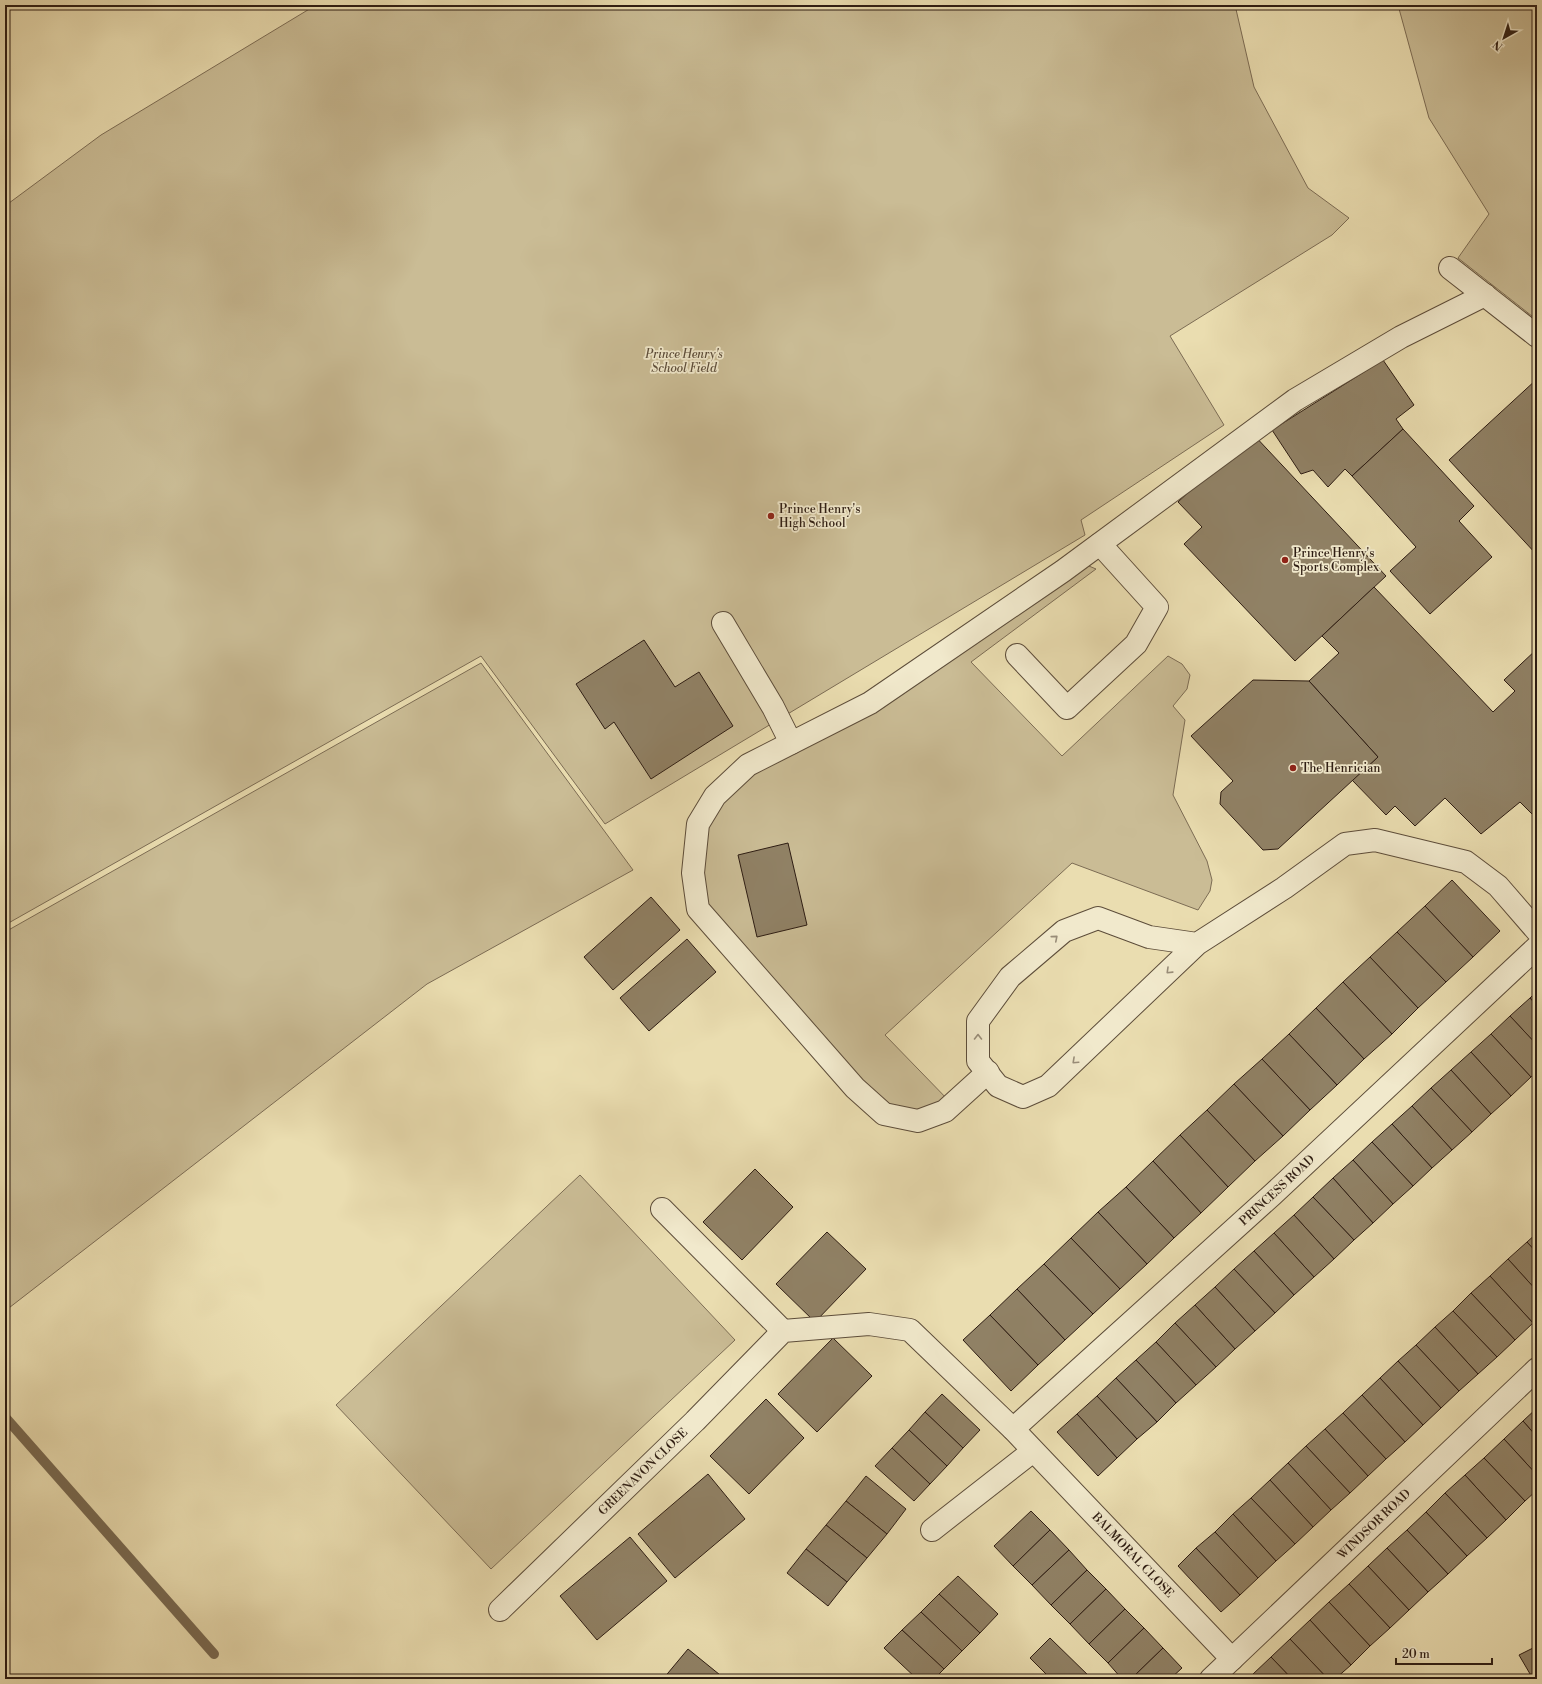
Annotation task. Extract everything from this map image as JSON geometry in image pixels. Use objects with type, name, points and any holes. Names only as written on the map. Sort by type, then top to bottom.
[{"type":"street","points":[[1450,268],[1537,336]]},
{"type":"street","points":[[988,1072],[945,1111],[918,1121],[884,1114],[855,1088],[698,909],[693,873],[698,824],[715,796],[748,765],[870,703],[1063,571],[1296,400],[1401,337],[1485,295]]},
{"type":"street","points":[[1017,655],[1067,708],[1136,644],[1157,607],[1100,544]]},
{"type":"street","points":[[723,623],[773,707],[791,743]]},
{"type":"street","points":[[1197,944],[1149,937],[1098,918],[1064,931],[1010,977],[978,1021],[978,1061],[998,1086],[1023,1097],[1048,1086],[1197,944],[1284,888],[1345,844],[1375,840],[1466,862],[1498,886],[1537,931]]},
{"type":"street","name":"PRINCESS ROAD","points":[[1013,1429],[1272,1195],[1537,947]]},
{"type":"street","points":[[662,1209],[783,1331]]},
{"type":"street","name":"BALMORAL CLOSE","points":[[783,1331],[869,1324],[910,1330],[1013,1429],[1232,1659]]},
{"type":"street","name":"GREENAVON CLOSE","points":[[500,1610],[695,1421],[783,1331]]},
{"type":"street","name":"WINDSOR ROAD","points":[[1211,1679],[1537,1369]]},
{"type":"street","points":[[932,1530],[1033,1451]]},
{"type":"green space","name":"Prince Henry's School Field","points":[[316,5],[1235,5],[1254,87],[1308,188],[1349,218],[1332,235],[1170,336],[1224,425],[1081,520],[1085,535],[605,824],[481,656],[5,925],[5,206],[101,135]]},
{"type":"green space","points":[[1398,5],[1537,5],[1537,320],[1458,258],[1489,214],[1429,118]]},
{"type":"green space","points":[[1077,561],[1096,569],[971,662],[1062,756],[1168,656],[1182,664],[1190,675],[1187,689],[1173,706],[1185,720],[1173,795],[1207,861],[1212,880],[1210,891],[1198,910],[1072,863],[885,1035],[952,1104],[945,1111],[884,1114],[698,909],[693,873],[715,796],[870,703]]},
{"type":"green space","points":[[481,663],[633,870],[427,984],[5,1311],[5,932]]},
{"type":"green space","points":[[580,1175],[735,1340],[491,1569],[336,1405]]},
{"type":"building","points":[[1383,360],[1414,405],[1396,419],[1403,429],[1352,476],[1345,469],[1328,487],[1313,470],[1301,474],[1272,430]]},
{"type":"building","points":[[1537,379],[1537,555],[1449,460]]},
{"type":"building","points":[[1403,429],[1474,506],[1459,521],[1492,557],[1430,614],[1390,571],[1416,547],[1352,476]]},
{"type":"building","name":"Prince Henry's Sports Complex","points":[[1252,433],[1386,576],[1295,661],[1184,544],[1202,527],[1178,502]]},
{"type":"building","points":[[1374,587],[1493,712],[1515,691],[1504,680],[1537,649],[1537,819],[1520,802],[1481,834],[1445,798],[1415,826],[1395,806],[1386,815],[1352,780],[1378,757],[1309,681],[1339,653],[1322,636]]},
{"type":"building","points":[[644,640],[675,687],[699,672],[733,726],[651,779],[614,722],[605,729],[576,684]]},
{"type":"building","name":"The Henrician","points":[[1253,680],[1309,681],[1378,757],[1278,849],[1263,850],[1220,804],[1221,792],[1233,781],[1191,736]]},
{"type":"building","points":[[788,843],[807,925],[757,937],[738,855]]},
{"type":"building","points":[[1452,880],[1500,931],[1473,957],[1425,906]]},
{"type":"building","points":[[651,897],[680,930],[613,990],[584,957]]},
{"type":"building","points":[[1425,906],[1473,957],[1446,982],[1397,932]]},
{"type":"building","points":[[1397,932],[1446,982],[1418,1008],[1370,957]]},
{"type":"building","points":[[687,939],[716,972],[649,1031],[620,998]]},
{"type":"building","points":[[1370,957],[1418,1008],[1392,1034],[1343,982]]},
{"type":"building","points":[[1343,982],[1392,1034],[1364,1059],[1316,1008]]},
{"type":"building","points":[[1537,991],[1537,1006],[1530,998]]},
{"type":"building","points":[[1530,998],[1537,1006],[1537,1045],[1510,1016]]},
{"type":"building","points":[[1316,1008],[1364,1059],[1337,1085],[1289,1034]]},
{"type":"building","points":[[1510,1016],[1537,1045],[1537,1072],[1531,1077],[1491,1034]]},
{"type":"building","points":[[1289,1034],[1337,1085],[1310,1110],[1262,1059]]},
{"type":"building","points":[[1491,1034],[1531,1077],[1511,1096],[1471,1052]]},
{"type":"building","points":[[1471,1052],[1511,1096],[1491,1114],[1451,1070]]},
{"type":"building","points":[[1262,1059],[1310,1110],[1283,1136],[1234,1084]]},
{"type":"building","points":[[1451,1070],[1491,1114],[1472,1132],[1431,1088]]},
{"type":"building","points":[[1234,1084],[1283,1136],[1255,1161],[1207,1110]]},
{"type":"building","points":[[1431,1088],[1472,1132],[1452,1150],[1412,1106]]},
{"type":"building","points":[[1412,1106],[1452,1150],[1432,1168],[1392,1124]]},
{"type":"building","points":[[1207,1110],[1255,1161],[1228,1187],[1180,1135]]},
{"type":"building","points":[[1392,1124],[1432,1168],[1413,1186],[1372,1142]]},
{"type":"building","points":[[1180,1135],[1228,1187],[1201,1213],[1153,1161]]},
{"type":"building","points":[[1372,1142],[1413,1186],[1393,1204],[1353,1160]]},
{"type":"building","points":[[1353,1160],[1393,1204],[1373,1223],[1333,1178]]},
{"type":"building","points":[[1153,1161],[1201,1213],[1174,1238],[1126,1187]]},
{"type":"building","points":[[755,1169],[793,1207],[742,1260],[703,1222]]},
{"type":"building","points":[[1333,1178],[1373,1223],[1354,1240],[1313,1197]]},
{"type":"building","points":[[1126,1187],[1174,1238],[1147,1264],[1098,1212]]},
{"type":"building","points":[[1313,1197],[1354,1240],[1334,1259],[1294,1215]]},
{"type":"building","points":[[1098,1212],[1147,1264],[1120,1289],[1071,1238]]},
{"type":"building","points":[[1294,1215],[1334,1259],[1314,1277],[1274,1233]]},
{"type":"building","points":[[827,1232],[866,1269],[815,1322],[776,1284]]},
{"type":"building","points":[[1274,1233],[1314,1277],[1294,1295],[1254,1251]]},
{"type":"building","points":[[1537,1233],[1537,1253],[1527,1242]]},
{"type":"building","points":[[1071,1238],[1120,1289],[1093,1314],[1044,1264]]},
{"type":"building","points":[[1527,1242],[1537,1253],[1537,1291],[1508,1259]]},
{"type":"building","points":[[1254,1251],[1294,1295],[1275,1313],[1234,1269]]},
{"type":"building","points":[[1508,1259],[1537,1291],[1537,1319],[1533,1323],[1490,1276]]},
{"type":"building","points":[[1044,1264],[1093,1314],[1065,1340],[1017,1289]]},
{"type":"building","points":[[1234,1269],[1275,1313],[1255,1331],[1215,1287]]},
{"type":"building","points":[[1490,1276],[1533,1323],[1515,1340],[1471,1293]]},
{"type":"building","points":[[1215,1287],[1255,1331],[1235,1349],[1195,1305]]},
{"type":"building","points":[[1017,1289],[1065,1340],[1038,1365],[990,1315]]},
{"type":"building","points":[[1471,1293],[1515,1340],[1497,1357],[1453,1311]]},
{"type":"building","points":[[1195,1305],[1235,1349],[1216,1367],[1175,1323]]},
{"type":"building","points":[[1453,1311],[1497,1357],[1478,1374],[1435,1327]]},
{"type":"building","points":[[990,1315],[1038,1365],[1011,1391],[963,1340]]},
{"type":"building","points":[[1175,1323],[1216,1367],[1196,1385],[1156,1342]]},
{"type":"building","points":[[1435,1327],[1478,1374],[1459,1391],[1416,1345]]},
{"type":"building","points":[[833,1338],[872,1376],[817,1432],[778,1394]]},
{"type":"building","points":[[1156,1342],[1196,1385],[1176,1403],[1136,1360]]},
{"type":"building","points":[[1416,1345],[1459,1391],[1441,1408],[1398,1361]]},
{"type":"building","points":[[1136,1360],[1176,1403],[1157,1422],[1116,1378]]},
{"type":"building","points":[[1398,1361],[1441,1408],[1423,1425],[1380,1378]]},
{"type":"building","points":[[1116,1378],[1157,1422],[1137,1439],[1097,1396]]},
{"type":"building","points":[[1380,1378],[1423,1425],[1405,1442],[1362,1395]]},
{"type":"building","points":[[942,1394],[980,1430],[963,1448],[925,1412]]},
{"type":"building","points":[[1362,1395],[1405,1442],[1386,1459],[1343,1413]]},
{"type":"building","points":[[1097,1396],[1137,1439],[1117,1458],[1077,1414]]},
{"type":"building","points":[[766,1399],[804,1438],[749,1494],[710,1456]]},
{"type":"building","points":[[1537,1408],[1537,1437],[1523,1421]]},
{"type":"building","points":[[925,1412],[963,1448],[947,1466],[909,1430]]},
{"type":"building","points":[[1343,1413],[1386,1459],[1368,1476],[1325,1429]]},
{"type":"building","points":[[1077,1414],[1117,1458],[1098,1476],[1057,1432]]},
{"type":"building","points":[[1523,1421],[1537,1437],[1537,1475],[1504,1439]]},
{"type":"building","points":[[1325,1429],[1368,1476],[1350,1493],[1306,1446]]},
{"type":"building","points":[[909,1430],[947,1466],[930,1484],[892,1448]]},
{"type":"building","points":[[1504,1439],[1537,1475],[1537,1490],[1525,1501],[1484,1458]]},
{"type":"building","points":[[1306,1446],[1350,1493],[1331,1510],[1288,1463]]},
{"type":"building","points":[[892,1448],[930,1484],[914,1501],[875,1466]]},
{"type":"building","points":[[1484,1458],[1525,1501],[1506,1520],[1465,1475]]},
{"type":"building","points":[[1288,1463],[1331,1510],[1313,1527],[1270,1480]]},
{"type":"building","points":[[708,1474],[745,1519],[675,1578],[638,1534]]},
{"type":"building","points":[[1465,1475],[1506,1520],[1487,1538],[1445,1493]]},
{"type":"building","points":[[866,1476],[906,1509],[887,1534],[846,1501]]},
{"type":"building","points":[[1270,1480],[1313,1527],[1295,1544],[1251,1498]]},
{"type":"building","points":[[1445,1493],[1487,1538],[1467,1556],[1426,1512]]},
{"type":"building","points":[[1251,1498],[1295,1544],[1276,1561],[1233,1514]]},
{"type":"building","points":[[846,1501],[887,1534],[867,1558],[826,1525]]},
{"type":"building","points":[[1031,1511],[1050,1530],[1013,1566],[994,1546]]},
{"type":"building","points":[[1426,1512],[1467,1556],[1448,1574],[1407,1530]]},
{"type":"building","points":[[1233,1514],[1276,1561],[1258,1578],[1215,1532]]},
{"type":"building","points":[[826,1525],[867,1558],[847,1582],[806,1549]]},
{"type":"building","points":[[1050,1530],[1069,1550],[1032,1585],[1013,1566]]},
{"type":"building","points":[[1407,1530],[1448,1574],[1428,1592],[1387,1548]]},
{"type":"building","points":[[1215,1532],[1258,1578],[1240,1595],[1196,1548]]},
{"type":"building","points":[[630,1537],[667,1581],[597,1640],[560,1596]]},
{"type":"building","points":[[1196,1548],[1240,1595],[1221,1612],[1178,1566]]},
{"type":"building","points":[[1387,1548],[1428,1592],[1409,1610],[1368,1566]]},
{"type":"building","points":[[806,1549],[847,1582],[828,1606],[787,1573]]},
{"type":"building","points":[[1069,1550],[1087,1570],[1051,1605],[1032,1585]]},
{"type":"building","points":[[1368,1566],[1409,1610],[1390,1628],[1349,1584]]},
{"type":"building","points":[[1087,1570],[1106,1589],[1070,1624],[1051,1605]]},
{"type":"building","points":[[958,1576],[998,1614],[980,1633],[939,1594]]},
{"type":"building","points":[[1349,1584],[1390,1628],[1370,1646],[1329,1602]]},
{"type":"building","points":[[1106,1589],[1125,1609],[1089,1644],[1070,1624]]},
{"type":"building","points":[[939,1594],[980,1633],[962,1651],[921,1612]]},
{"type":"building","points":[[1329,1602],[1370,1646],[1351,1665],[1310,1620]]},
{"type":"building","points":[[1125,1609],[1144,1628],[1108,1663],[1089,1644]]},
{"type":"building","points":[[921,1612],[962,1651],[944,1669],[902,1630]]},
{"type":"building","points":[[1310,1620],[1351,1665],[1335,1679],[1328,1679],[1290,1639]]},
{"type":"building","points":[[1144,1628],[1163,1648],[1131,1679],[1122,1679],[1108,1663]]},
{"type":"building","points":[[902,1630],[944,1669],[934,1679],[917,1679],[884,1648]]},
{"type":"building","points":[[1050,1638],[1092,1679],[1051,1679],[1030,1658]]},
{"type":"building","points":[[1290,1639],[1328,1679],[1292,1679],[1271,1657]]},
{"type":"building","points":[[1537,1646],[1537,1679],[1533,1679],[1519,1655]]},
{"type":"building","points":[[1163,1648],[1182,1668],[1170,1679],[1131,1679]]},
{"type":"building","points":[[688,1649],[725,1679],[663,1679]]},
{"type":"building","points":[[1271,1657],[1292,1679],[1256,1679],[1252,1675]]},
{"type":"building","points":[[1252,1675],[1256,1679],[1247,1679]]},
{"type":"waterway","points":[[5,1417],[214,1654]]},
{"type":"place","name":"Prince Henry's High School","points":[[771,516]]},
{"type":"place","name":"Prince Henry's Sports Complex","points":[[1285,560]]},
{"type":"place","name":"The Henrician","points":[[1293,768]]}]
